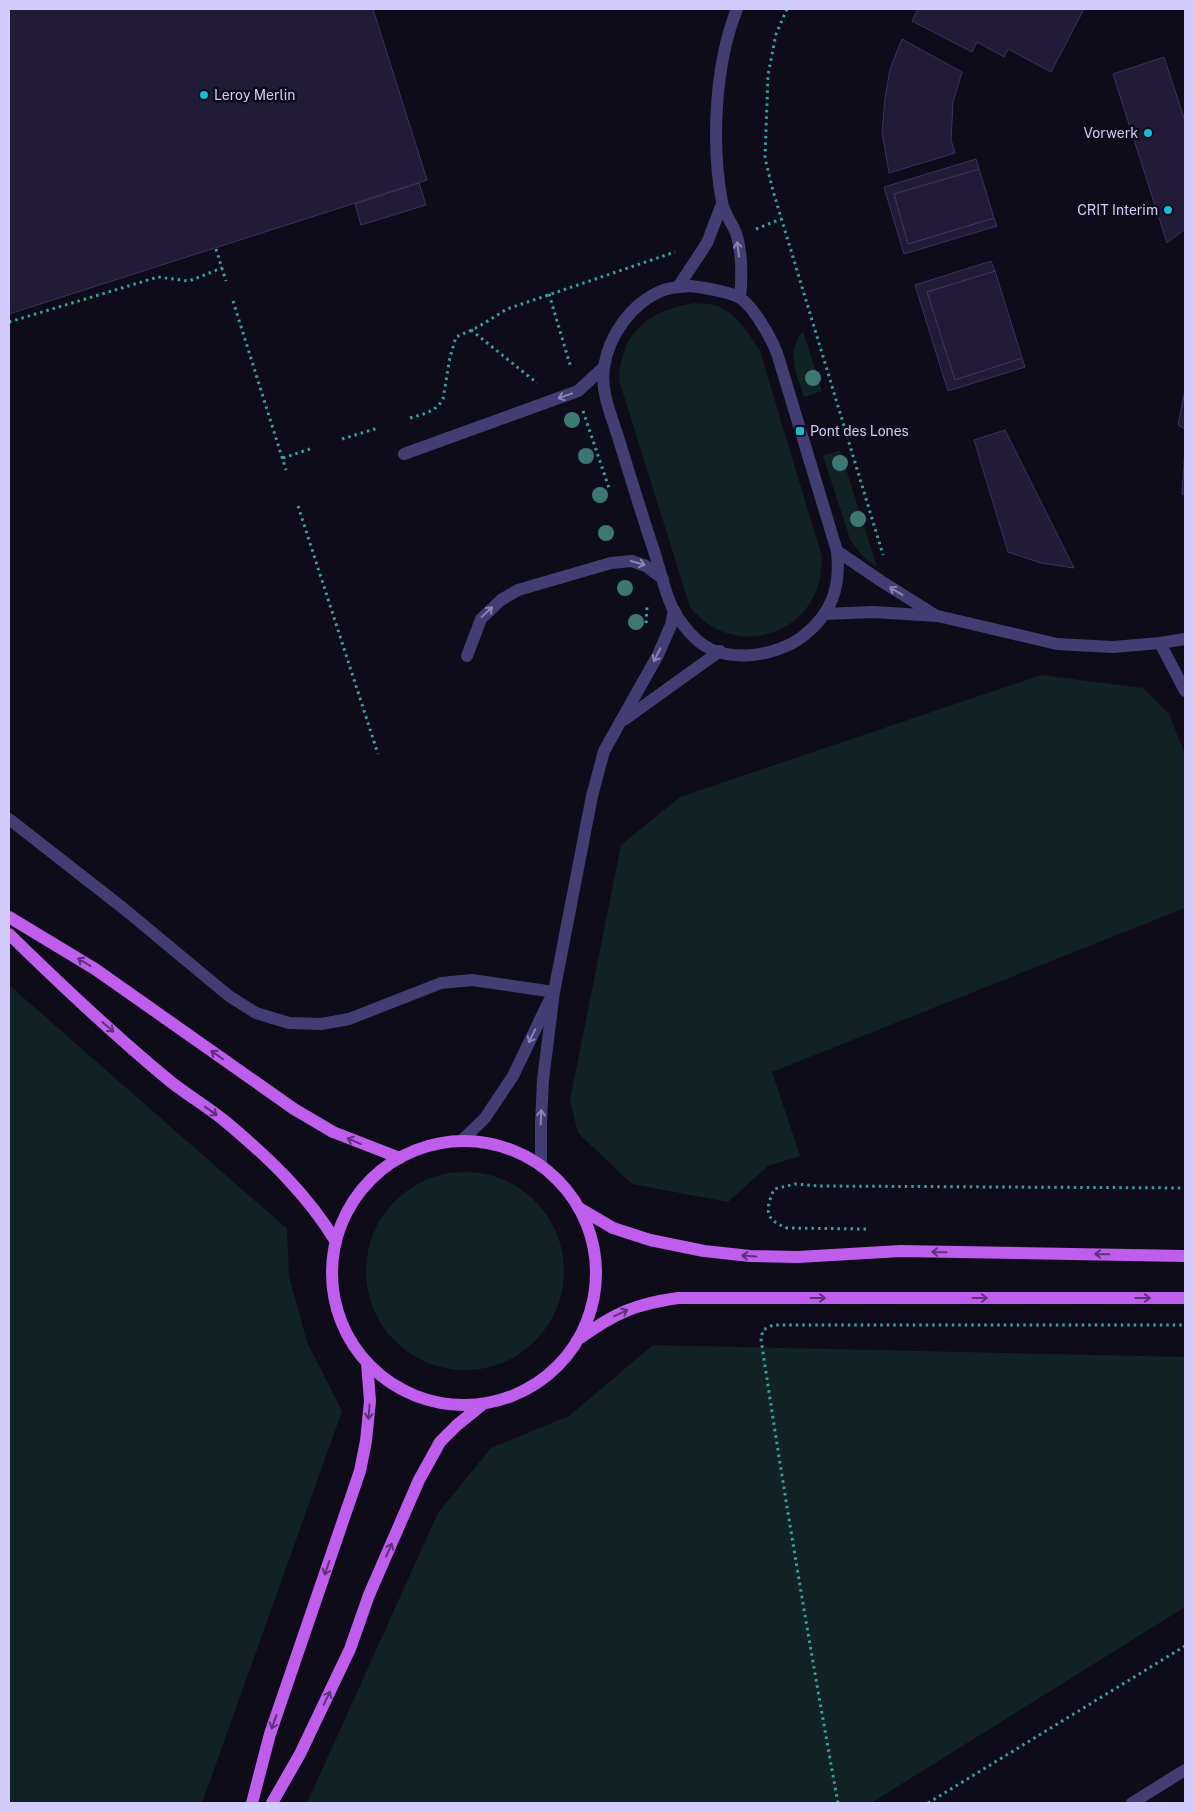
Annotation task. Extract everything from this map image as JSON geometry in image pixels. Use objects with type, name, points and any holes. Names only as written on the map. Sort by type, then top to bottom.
[{"type":"main road","points":[[9,917],[94,969],[294,1109],[333,1132],[400,1158]]},
{"type":"main road","points":[[9,934],[72,995],[172,1082],[226,1122],[277,1169],[321,1216],[336,1242]]},
{"type":"main road","points":[[461,1141],[490,1144],[517,1152],[541,1166],[562,1184],[579,1208],[590,1232],[596,1259],[596,1286],[590,1313],[580,1338],[562,1363],[539,1382],[512,1397],[483,1404],[458,1406],[432,1402],[408,1393],[386,1380],[367,1363],[348,1337],[336,1306],[332,1274],[336,1242],[349,1208],[371,1180],[400,1158],[419,1149],[440,1143],[461,1141]]},
{"type":"main road","points":[[579,1208],[613,1228],[650,1240],[704,1251],[750,1256],[798,1257],[901,1251],[1185,1256]]},
{"type":"main road","points":[[580,1338],[601,1323],[622,1312],[649,1302],[678,1298],[1185,1298]]},
{"type":"main road","points":[[252,1803],[270,1734],[360,1471],[366,1441],[370,1400],[367,1363]]},
{"type":"main road","points":[[272,1803],[300,1754],[350,1649],[369,1595],[419,1480],[440,1442],[483,1404]]},
{"type":"street","points":[[737,9],[728,31],[717,99],[717,154],[722,204],[736,235],[742,275],[740,298]]},
{"type":"street","points":[[678,287],[707,243],[722,204]]},
{"type":"street","points":[[691,286],[712,289],[740,298],[769,335],[777,353],[837,551],[839,571],[835,595],[824,614],[812,629],[797,640],[768,653],[744,656],[706,647],[696,639],[674,610],[604,391],[603,368],[610,344],[620,324],[638,306],[661,291],[691,286]]},
{"type":"street","points":[[404,454],[578,391],[603,368]]},
{"type":"street","points":[[837,551],[881,582],[938,616]]},
{"type":"street","points":[[467,656],[480,619],[500,600],[518,590],[618,562],[632,561],[646,566],[663,578]]},
{"type":"street","points":[[541,1166],[544,1080],[554,992],[592,796],[604,751],[658,655],[671,625],[674,610]]},
{"type":"street","points":[[824,614],[872,612],[938,616],[1057,644],[1113,647],[1160,644],[1185,640]]},
{"type":"street","points":[[1160,644],[1185,691]]},
{"type":"street","points":[[620,723],[720,651]]},
{"type":"street","points":[[9,819],[123,908],[229,996],[256,1013],[289,1023],[321,1024],[349,1019],[441,983],[472,980],[554,992]]},
{"type":"street","points":[[461,1141],[485,1118],[512,1076],[554,992]]},
{"type":"street","points":[[1132,1803],[1185,1770]]},
{"type":"path","points":[[787,9],[776,34],[768,75],[765,158],[773,191],[884,559]]},
{"type":"path","points":[[751,230],[782,219]]},
{"type":"path","points":[[216,248],[226,281]]},
{"type":"path","points":[[410,418],[436,409],[440,405],[443,399],[450,358],[456,337],[507,309],[683,249]]},
{"type":"path","points":[[9,322],[158,277],[188,281],[222,268]]},
{"type":"path","points":[[549,294],[574,377]]},
{"type":"path","points":[[233,301],[286,470]]},
{"type":"path","points":[[470,330],[541,386]]},
{"type":"path","points":[[583,410],[610,491]]},
{"type":"path","points":[[342,439],[378,428]]},
{"type":"path","points":[[283,458],[310,450]]},
{"type":"path","points":[[298,506],[378,754]]},
{"type":"path","points":[[645,627],[647,606]]},
{"type":"path","points":[[787,1228],[778,1225],[770,1216],[767,1206],[774,1189],[795,1184],[819,1186],[1185,1188]]},
{"type":"path","points":[[838,1803],[772,1413],[761,1339],[763,1330],[773,1325],[1185,1325]]},
{"type":"path","points":[[928,1803],[1185,1646]]},
{"type":"shaded area","points":[[694,303],[715,305],[736,318],[760,351],[822,557],[821,573],[817,588],[805,610],[794,621],[769,634],[741,636],[727,633],[707,623],[690,607],[619,380],[625,348],[640,326],[664,312]]},
{"type":"shaded area","points":[[803,331],[822,391],[804,397],[794,364],[795,348]]},
{"type":"shaded area","points":[[840,450],[877,567],[861,555],[850,539],[823,456]]},
{"type":"shaded area","points":[[1041,675],[1143,688],[1169,714],[1185,754],[1185,908],[772,1072],[800,1156],[768,1166],[728,1202],[632,1184],[578,1133],[570,1100],[621,845],[680,797]]},
{"type":"shaded area","points":[[9,985],[287,1229],[289,1276],[307,1342],[342,1411],[202,1803],[9,1803]]},
{"type":"shaded area","points":[[455,1172],[475,1172],[494,1176],[512,1184],[528,1194],[542,1208],[560,1242],[564,1271],[560,1300],[552,1318],[542,1334],[528,1348],[494,1366],[475,1370],[455,1370],[436,1366],[418,1358],[402,1348],[388,1334],[370,1300],[366,1281],[366,1261],[370,1242],[378,1224],[388,1208],[402,1194],[436,1176]]},
{"type":"shaded area","points":[[653,1345],[1185,1357],[1185,1607],[871,1803],[307,1803],[438,1513],[491,1448],[569,1416]]},
{"type":"building","name":"Leroy Merlin","points":[[9,9],[373,9],[427,180],[9,314]]},
{"type":"building","points":[[918,9],[1084,9],[1051,72],[1008,49],[1004,57],[977,42],[972,52],[912,21]]},
{"type":"building","points":[[902,39],[962,72],[953,102],[951,140],[955,153],[889,173],[882,132],[885,98],[890,69]]},
{"type":"building","points":[[1164,57],[1185,121],[1185,229],[1167,243],[1113,74]]},
{"type":"building","points":[[976,159],[979,169],[894,194],[908,244],[994,218],[997,226],[904,254],[884,187]]},
{"type":"building","points":[[979,169],[994,218],[908,244],[894,194]]},
{"type":"building","points":[[419,183],[426,205],[361,225],[355,204]]},
{"type":"building","points":[[991,261],[995,271],[927,292],[955,380],[1022,358],[1025,367],[948,391],[915,285]]},
{"type":"building","points":[[995,271],[1022,358],[955,380],[927,292]]},
{"type":"building","points":[[1185,390],[1185,429],[1178,425]]},
{"type":"building","points":[[1005,430],[1074,568],[1041,563],[1008,552],[974,440]]},
{"type":"building","points":[[1185,448],[1185,494],[1182,494]]},
{"type":"place","name":"Leroy Merlin","points":[[204,95]]},
{"type":"place","name":"Vorwerk","points":[[1148,133]]},
{"type":"place","name":"CRIT Interim","points":[[1168,210]]},
{"type":"place","name":"Pont des Lones","points":[[800,431]]}]
